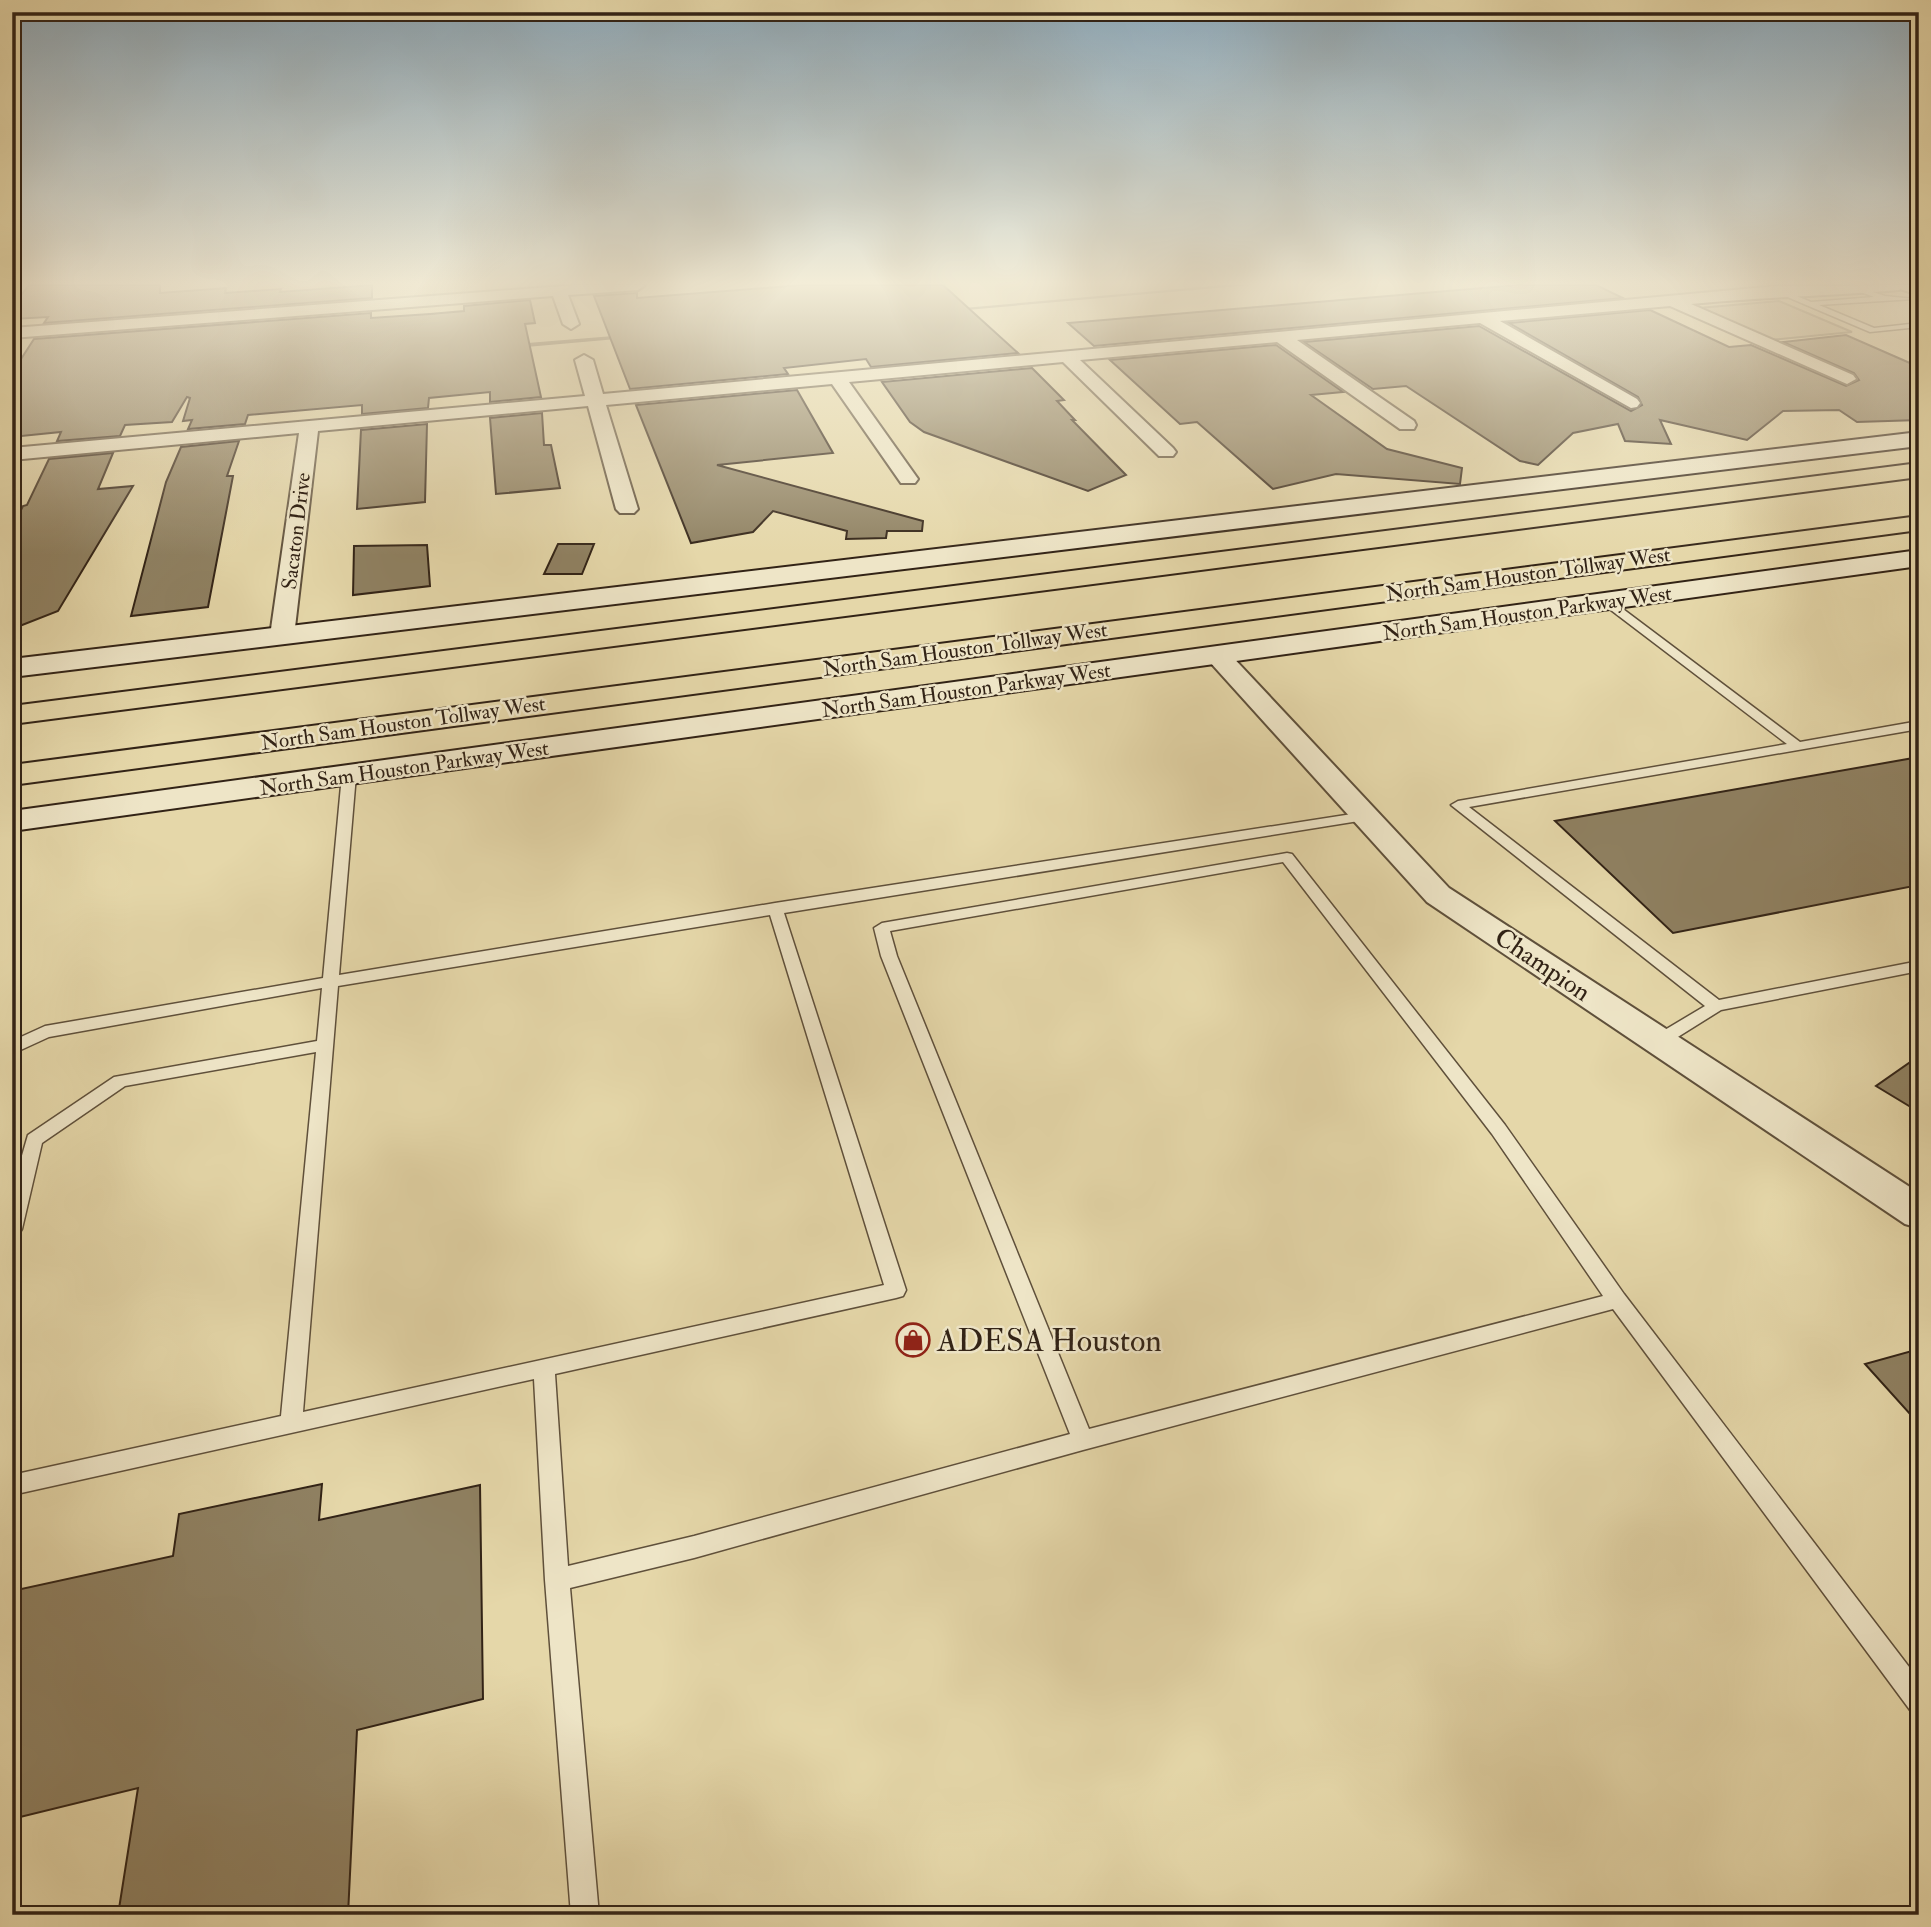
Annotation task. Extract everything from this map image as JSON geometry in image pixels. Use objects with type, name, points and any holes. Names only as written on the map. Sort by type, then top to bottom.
[{"type":"highway","name":"North Sam Houston Tollway West","points":[[12,715],[1919,470]]},
{"type":"highway","name":"North Sam Houston Tollway West","points":[[12,775],[1919,523]]},
{"type":"main road","points":[[12,668],[1919,439]]},
{"type":"main road","name":"North Sam Houston Parkway West","points":[[12,821],[1919,558]]},
{"type":"street","points":[[588,375],[627,509]]},
{"type":"street","points":[[12,454],[871,375]]},
{"type":"street","points":[[1086,375],[1166,452]]},
{"type":"street","points":[[1335,375],[1407,425]]},
{"type":"street","points":[[1583,375],[1631,402]]},
{"type":"street","points":[[1838,375],[1847,379]]},
{"type":"street","points":[[837,378],[908,479]]},
{"type":"street","name":"Sacaton Drive","points":[[282,636],[309,427]]},
{"type":"street","name":"Champion","points":[[1218,656],[1438,895],[1919,1213]]},
{"type":"lane","points":[[1607,602],[1798,746]]},
{"type":"lane","points":[[1716,1006],[1458,805],[1919,725]]},
{"type":"lane","points":[[291,1424],[349,775]]},
{"type":"lane","points":[[12,1048],[45,1032],[331,981],[775,908],[1365,816]]},
{"type":"lane","points":[[1083,1440],[889,956],[882,928],[1287,857],[1462,1078],[1578,1240],[1617,1300],[1919,1701]]},
{"type":"lane","points":[[12,1485],[896,1290],[775,908]]},
{"type":"lane","points":[[1659,1041],[1716,1006],[1919,966]]},
{"type":"lane","points":[[12,1229],[34,1140],[120,1081],[325,1045]]},
{"type":"lane","points":[[557,1580],[694,1547],[1083,1440],[1617,1300]]},
{"type":"lane","points":[[544,1368],[557,1580],[585,1915]]},
{"type":"building","points":[[12,375],[536,375],[541,397],[490,402],[490,392],[429,398],[428,408],[362,414],[362,405],[248,415],[245,424],[188,429],[192,420],[183,421],[190,398],[187,397],[172,422],[125,425],[120,436],[57,441],[61,432],[12,437]]},
{"type":"building","points":[[625,375],[778,375],[630,389]]},
{"type":"building","points":[[958,375],[1039,375],[1064,400],[1057,401],[1075,420],[1072,420],[1126,475],[1088,491],[924,432],[910,422],[882,382]]},
{"type":"building","points":[[1126,375],[1319,375],[1343,392],[1311,395],[1387,449],[1462,468],[1460,484],[1336,474],[1273,489],[1197,422],[1180,424]]},
{"type":"building","points":[[1352,375],[1566,375],[1631,411],[1642,405],[1638,397],[1600,375],[1820,375],[1846,386],[1859,380],[1855,375],[1919,375],[1919,420],[1857,422],[1839,410],[1783,411],[1747,440],[1660,420],[1671,444],[1625,441],[1618,424],[1573,433],[1538,465],[1520,461],[1406,386],[1373,389]]},
{"type":"building","points":[[797,390],[833,453],[717,465],[923,521],[922,531],[887,531],[886,538],[846,539],[847,531],[773,511],[753,532],[691,543],[636,405]]},
{"type":"building","points":[[542,413],[544,445],[551,445],[560,488],[496,494],[490,418]]},
{"type":"building","points":[[427,424],[425,502],[357,509],[361,430]]},
{"type":"building","points":[[239,441],[227,476],[233,476],[208,607],[131,616],[166,482],[181,447]]},
{"type":"building","points":[[113,453],[98,489],[133,486],[58,611],[12,629],[12,528],[23,506],[27,505],[49,459]]},
{"type":"building","points":[[558,544],[594,544],[582,574],[544,574]]},
{"type":"building","points":[[427,545],[430,586],[353,595],[354,546]]},
{"type":"building","points":[[1919,757],[1919,885],[1673,933],[1555,821]]},
{"type":"building","points":[[1919,1056],[1919,1112],[1876,1086]]},
{"type":"building","points":[[1919,1349],[1919,1424],[1865,1364]]},
{"type":"building","points":[[322,1484],[319,1520],[480,1485],[483,1699],[357,1730],[348,1915],[118,1915],[138,1788],[12,1819],[12,1591],[173,1556],[179,1514]]},
{"type":"place","name":"ADESA Houston","points":[[913,1340]]}]
